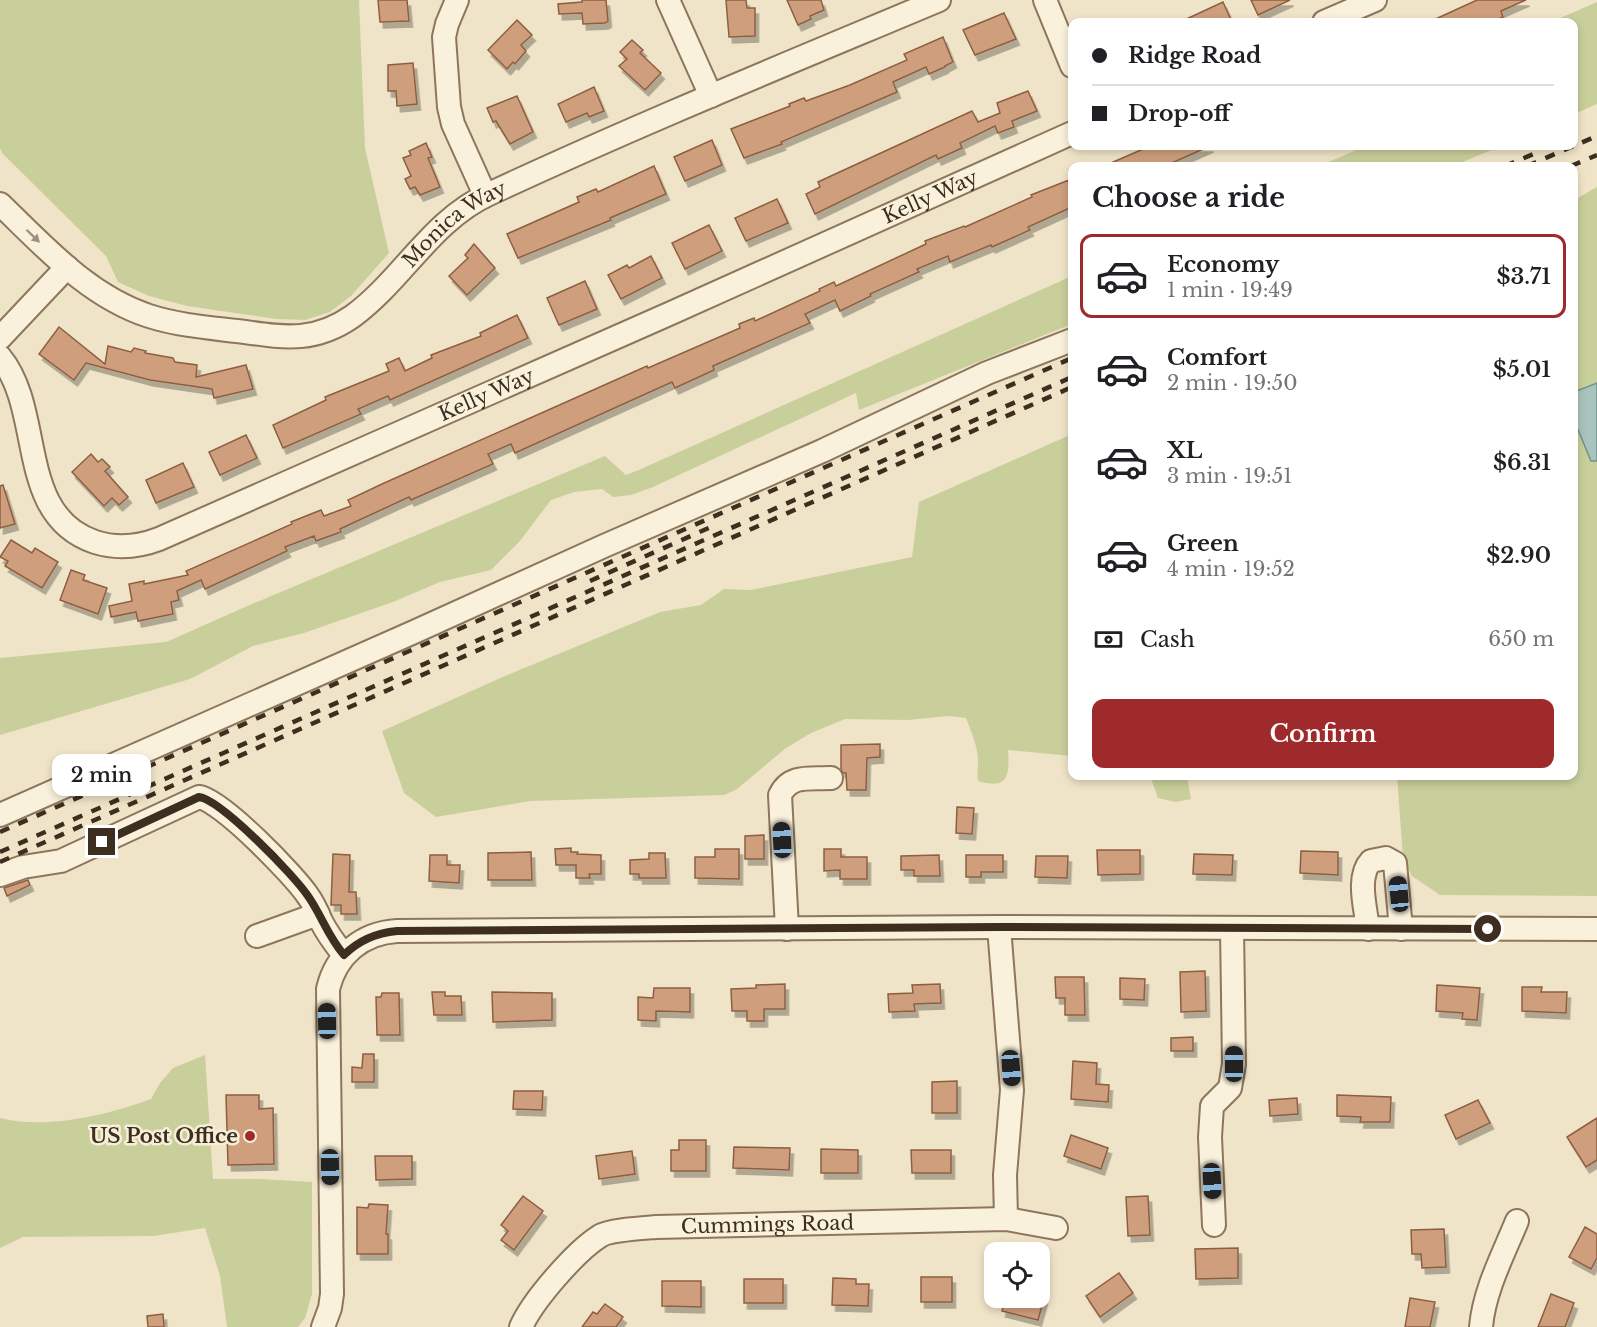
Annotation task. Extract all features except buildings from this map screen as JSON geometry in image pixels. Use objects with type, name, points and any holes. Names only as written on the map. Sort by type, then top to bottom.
[{"type":"street","points":[[457,0],[444,37],[450,111],[453,124],[485,195]]},
{"type":"street","points":[[668,0],[711,96]]},
{"type":"street","name":"Monica Way","points":[[0,204],[67,267],[130,309],[162,320],[282,337],[305,337],[328,330],[355,314],[450,219],[485,195],[939,0]]},
{"type":"street","points":[[1045,0],[1068,56]]},
{"type":"street","points":[[1333,18],[1375,0]]},
{"type":"street","name":"Kelly Way","points":[[0,357],[18,387],[39,480],[53,511],[71,528],[93,541],[117,546],[143,544],[159,539],[658,319],[1068,135]]},
{"type":"street","points":[[0,338],[67,267]]},
{"type":"street","points":[[0,815],[822,451],[987,373],[1068,342]]},
{"type":"street","points":[[787,929],[780,795],[784,786],[792,780],[831,778]]},
{"type":"street","points":[[0,875],[22,867],[61,861],[199,797],[206,798],[221,808],[291,874],[309,896],[332,941],[344,955]]},
{"type":"street","points":[[1368,929],[1364,887],[1366,868],[1371,861],[1386,858],[1395,863],[1401,929]]},
{"type":"street","points":[[257,936],[318,914]]},
{"type":"street","points":[[999,927],[1012,1090],[1005,1175],[1006,1219]]},
{"type":"street","points":[[323,1327],[332,1294],[327,996],[332,976],[344,955],[357,943],[370,937],[397,931],[999,927],[1597,929]]},
{"type":"street","points":[[1214,1225],[1210,1137],[1212,1106],[1230,1088],[1234,1064],[1232,928]]},
{"type":"street","name":"Cummings Road","points":[[521,1327],[526,1316],[567,1265],[602,1234],[656,1227],[1006,1219],[1056,1228]]},
{"type":"street","points":[[1481,1327],[1486,1299],[1517,1221]]},
{"type":"green space","points":[[0,0],[359,0],[365,148],[389,253],[351,296],[330,312],[305,320],[276,319],[187,306],[149,296],[118,282],[106,256],[2,153],[0,148]]},
{"type":"green space","points":[[1597,2],[1597,104],[1578,112],[1578,18],[1560,18]]},
{"type":"green space","points":[[1357,150],[1491,150],[1463,162],[1328,162]]},
{"type":"green space","points":[[1597,187],[1597,383],[1578,390],[1578,198]]},
{"type":"green space","points":[[1068,278],[1068,326],[859,410],[856,393],[631,495],[613,497],[602,489],[574,492],[551,500],[520,541],[491,570],[440,582],[393,602],[304,633],[253,646],[190,679],[0,735],[0,658],[166,642],[605,456],[626,475]]},
{"type":"green space","points":[[1578,430],[1591,461],[1597,461],[1597,896],[1440,895],[1412,876],[1403,857],[1397,780],[1578,780]]},
{"type":"green space","points":[[1068,436],[1068,756],[1008,750],[1005,779],[996,784],[988,783],[978,781],[977,750],[966,718],[948,716],[908,720],[845,719],[811,733],[786,748],[737,789],[725,795],[530,801],[436,817],[404,793],[382,731],[505,676],[660,612],[701,605],[724,589],[751,590],[912,557],[919,502]]},
{"type":"green space","points":[[1151,780],[1188,780],[1191,799],[1175,802],[1158,798]]},
{"type":"green space","points":[[205,1055],[213,1179],[312,1182],[312,1294],[305,1318],[298,1327],[227,1327],[220,1276],[205,1228],[154,1236],[23,1237],[0,1248],[0,1118],[18,1121],[56,1121],[96,1115],[134,1105],[151,1099],[160,1083],[173,1068]]},
{"type":"water","points":[[1597,383],[1597,461],[1591,461],[1578,430],[1578,390]]},
{"type":"railway","points":[[1578,144],[1597,136]]},
{"type":"railway","points":[[1536,162],[1564,150]]},
{"type":"railway","points":[[1515,162],[1536,153]]},
{"type":"railway","points":[[1578,163],[1597,155]]},
{"type":"railway","points":[[0,832],[1068,360]]},
{"type":"railway","points":[[0,852],[1068,379]]},
{"type":"railway","points":[[0,862],[1068,389]]},
{"type":"railway","points":[[590,581],[713,526]]},
{"type":"place","name":"US Post Office","points":[[250,1136]]},
{"type":"route","points":[[102,842],[199,797],[206,798],[221,808],[291,874],[309,896],[332,941],[344,955],[357,943],[370,937],[397,931],[999,927],[1488,929]]}]
